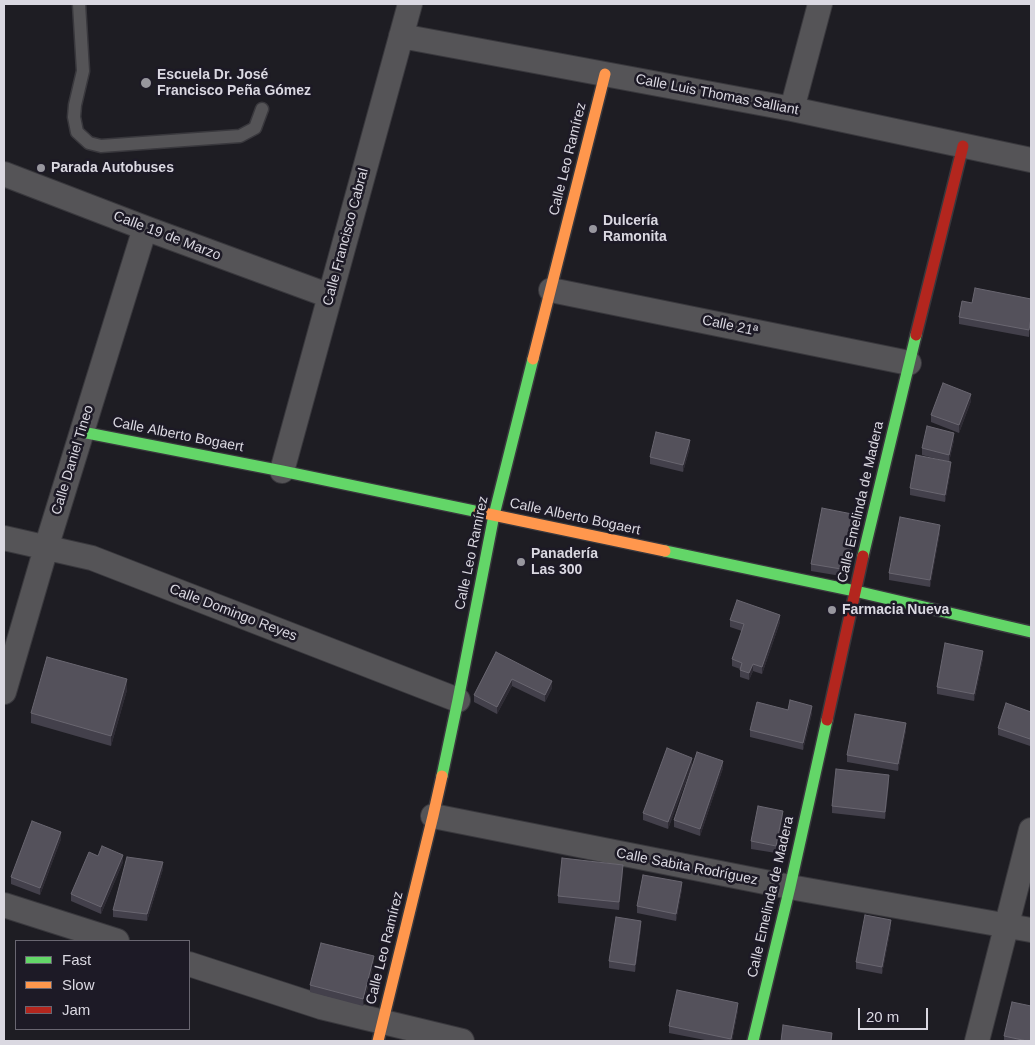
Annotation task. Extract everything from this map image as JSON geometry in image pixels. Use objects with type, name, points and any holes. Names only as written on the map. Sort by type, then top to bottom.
[{"type":"street","name":"Calle Francisco Cabral","points":[[282,471],[410,4]]},
{"type":"street","points":[[792,110],[820,4]]},
{"type":"street","name":"Calle Luis Thomas Salliant","points":[[401,36],[792,110],[1031,160]]},
{"type":"street","name":"Calle Leo Ramírez","points":[[381,1031],[433,816],[494,515],[605,74]]},
{"type":"street","name":"Calle Emelinda de Madera","points":[[753,1041],[790,887],[856,591],[963,146]]},
{"type":"street","name":"Calle 19 de Marzo","points":[[4,174],[330,296]]},
{"type":"street","name":"Calle Daniel Tineo","points":[[4,692],[46,548],[145,228]]},
{"type":"street","name":"Calle 21ª","points":[[551,290],[910,363]]},
{"type":"street","name":"Calle Alberto Bogaert","points":[[82,432],[282,471],[856,591],[1031,632]]},
{"type":"street","name":"Calle Domingo Reyes","points":[[4,538],[92,558],[458,700]]},
{"type":"street","name":"Calle Sabita Rodríguez","points":[[433,816],[790,887],[1031,930]]},
{"type":"street","points":[[977,1041],[1031,830]]},
{"type":"street","points":[[4,904],[114,940]]},
{"type":"street","points":[[190,964],[321,1007],[381,1031],[462,1041]]},
{"type":"lane","points":[[79,4],[83,71],[74,117],[77,132],[89,143],[101,146],[240,136],[255,128],[262,109]]},
{"type":"building","points":[[975,288],[1031,299],[1029,330],[959,317],[962,301],[972,303]]},
{"type":"building","points":[[943,383],[971,394],[959,425],[931,415]]},
{"type":"building","points":[[927,426],[954,433],[949,455],[922,448]]},
{"type":"building","points":[[656,432],[690,440],[683,465],[650,457]]},
{"type":"building","points":[[916,455],[951,462],[945,495],[910,488]]},
{"type":"building","points":[[822,508],[857,515],[847,570],[811,564]]},
{"type":"building","points":[[900,517],[940,525],[930,580],[889,573]]},
{"type":"building","points":[[737,600],[780,615],[762,667],[753,664],[749,673],[740,670],[742,663],[732,659],[744,624],[730,620]]},
{"type":"building","points":[[945,643],[983,651],[974,694],[937,687]]},
{"type":"building","points":[[496,652],[552,681],[545,695],[512,679],[497,707],[474,695]]},
{"type":"building","points":[[47,657],[127,679],[111,736],[31,713]]},
{"type":"building","points":[[790,700],[812,706],[803,743],[750,730],[757,702],[788,710]]},
{"type":"building","points":[[1006,703],[1031,712],[1030,739],[998,728]]},
{"type":"building","points":[[855,714],[906,723],[898,764],[847,755]]},
{"type":"building","points":[[667,748],[692,758],[668,822],[643,813]]},
{"type":"building","points":[[697,752],[723,761],[700,829],[674,820]]},
{"type":"building","points":[[836,769],[889,775],[885,812],[832,806]]},
{"type":"building","points":[[758,806],[783,811],[776,846],[751,841]]},
{"type":"building","points":[[32,821],[61,832],[40,888],[11,877]]},
{"type":"building","points":[[102,846],[123,855],[101,907],[71,894],[89,852],[98,856]]},
{"type":"building","points":[[127,857],[163,862],[147,914],[113,910]]},
{"type":"building","points":[[562,858],[623,865],[619,902],[558,896]]},
{"type":"building","points":[[643,875],[682,882],[676,914],[637,906]]},
{"type":"building","points":[[865,915],[891,920],[882,967],[856,962]]},
{"type":"building","points":[[616,917],[641,921],[635,965],[609,961]]},
{"type":"building","points":[[321,943],[374,956],[363,999],[310,985]]},
{"type":"building","points":[[677,990],[738,1003],[731,1039],[669,1026]]},
{"type":"building","points":[[1012,1002],[1031,1006],[1031,1041],[1004,1036]]},
{"type":"building","points":[[783,1025],[832,1033],[831,1041],[781,1041]]},
{"type":"traffic: fast","points":[[863,556],[916,335]]},
{"type":"traffic: fast","points":[[442,776],[494,515],[533,359]]},
{"type":"traffic: fast","points":[[82,432],[479,512]]},
{"type":"traffic: fast","points":[[665,551],[855,591],[1031,632]]},
{"type":"traffic: fast","points":[[753,1041],[827,720]]},
{"type":"traffic: slow","points":[[533,359],[605,74]]},
{"type":"traffic: slow","points":[[479,512],[665,551]]},
{"type":"traffic: slow","points":[[378,1041],[442,776]]},
{"type":"traffic: jam","points":[[916,335],[963,146]]},
{"type":"traffic: jam","points":[[827,720],[863,556]]},
{"type":"place","name":"Escuela Dr. José Francisco Peña Gómez","points":[[146,83]]},
{"type":"place","name":"Parada Autobuses","points":[[41,168]]},
{"type":"place","name":"Dulcería Ramonita","points":[[593,229]]},
{"type":"place","name":"Panadería Las 300","points":[[521,562]]},
{"type":"place","name":"Farmacia Nueva","points":[[832,610]]}]
